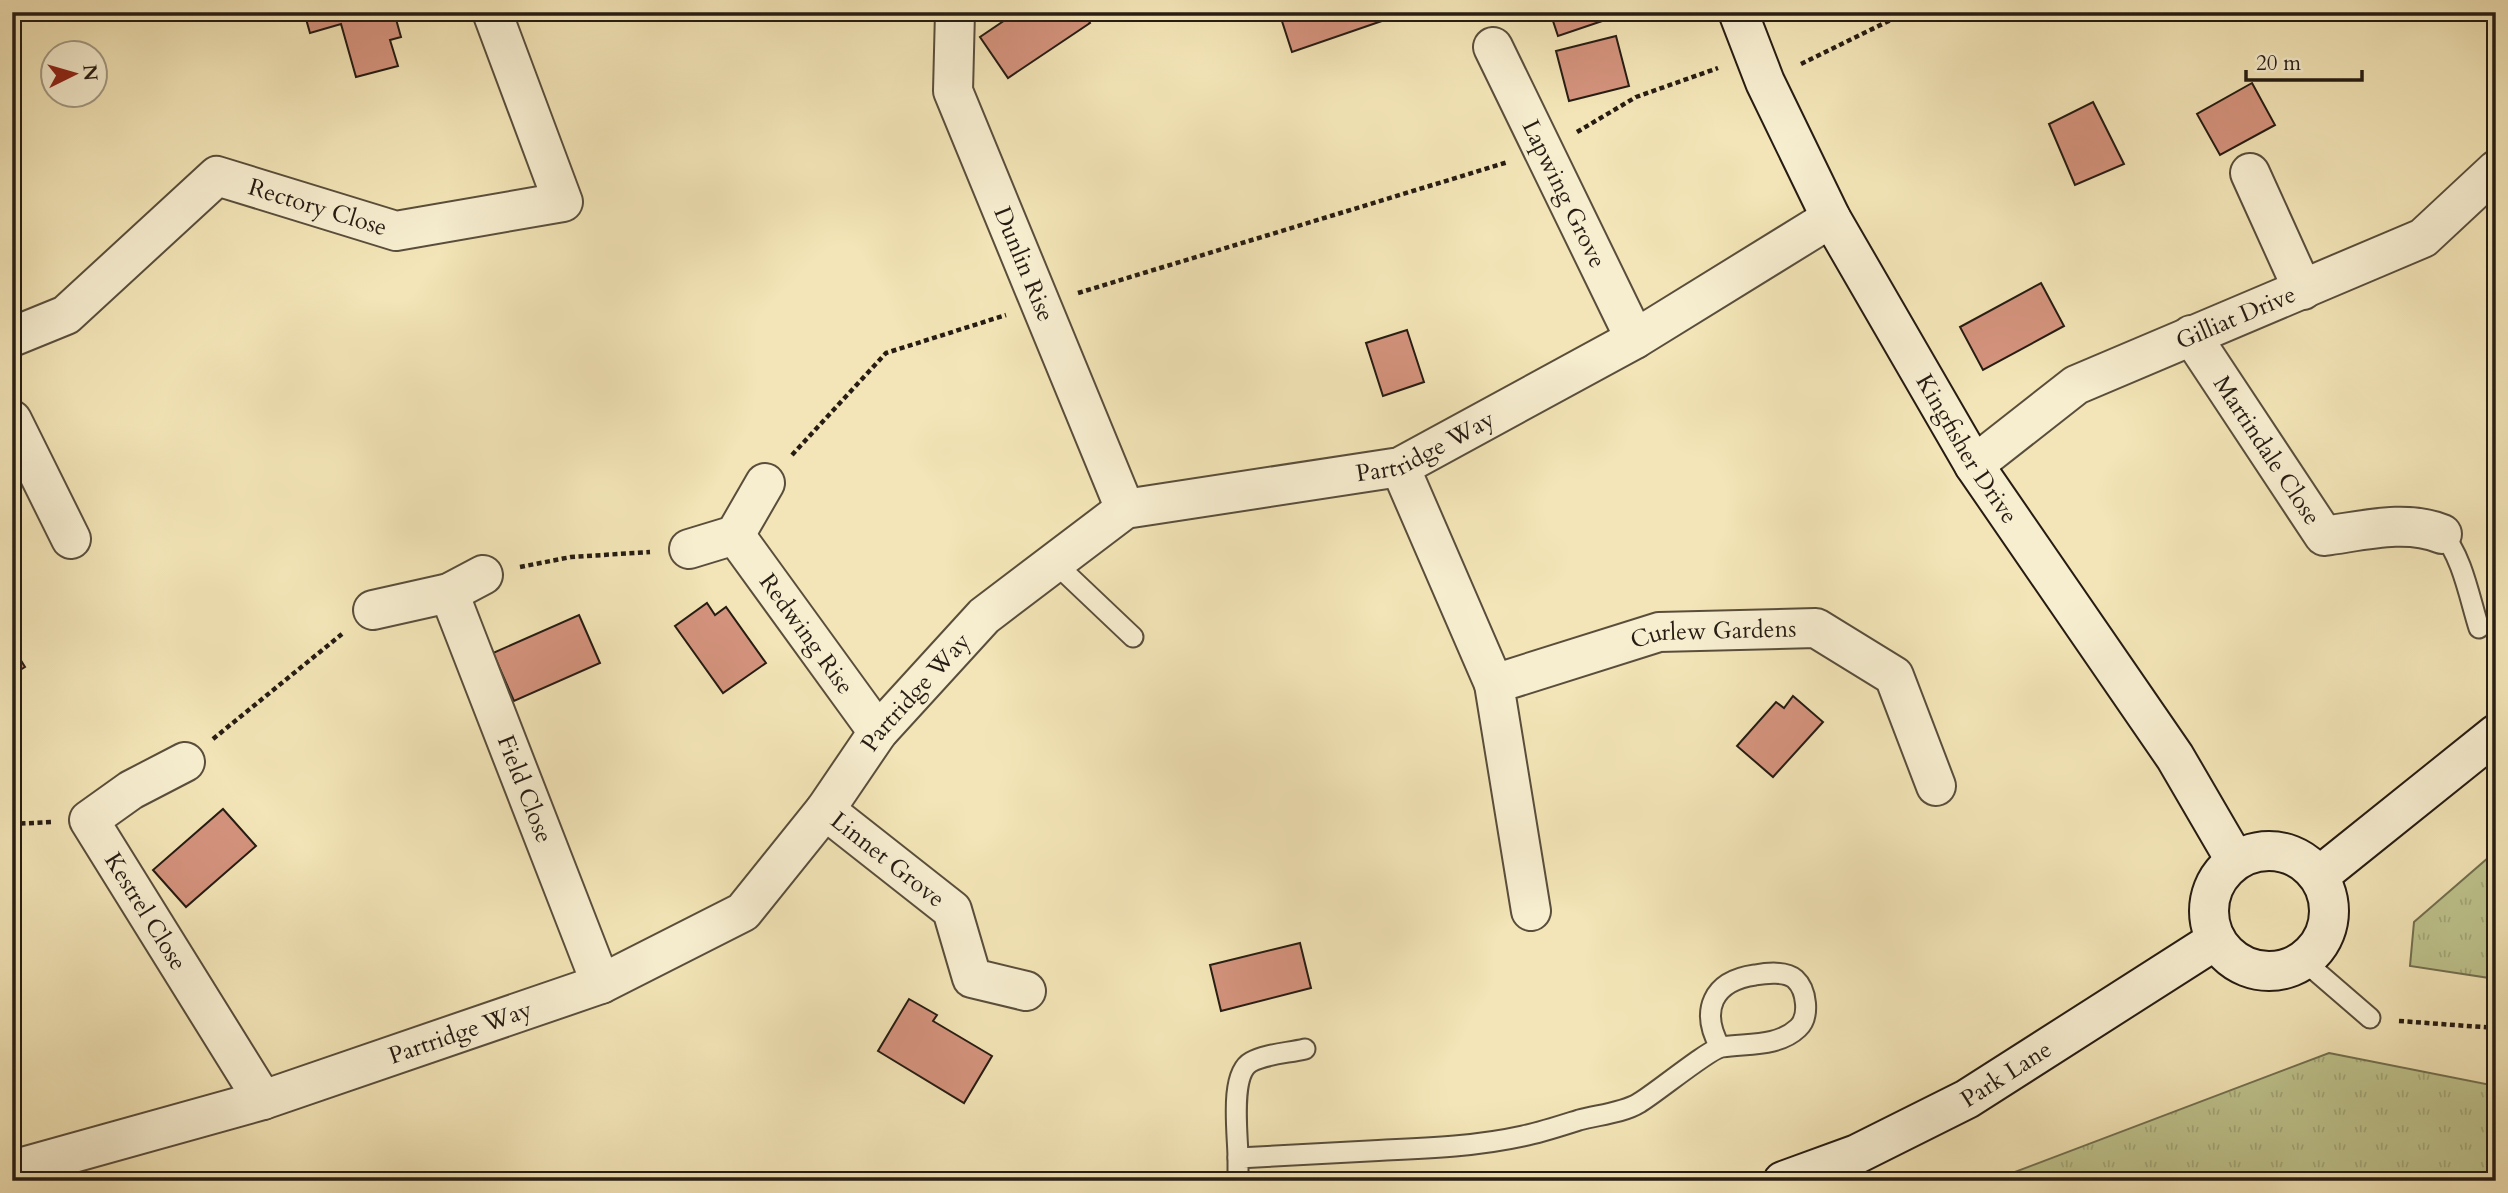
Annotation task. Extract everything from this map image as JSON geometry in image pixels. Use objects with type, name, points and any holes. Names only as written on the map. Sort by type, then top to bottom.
[{"type":"street","name":"Rectory Close","points":[[12,337],[66,315],[217,176],[396,231],[563,202],[492,12]]},
{"type":"street","name":"Dunlin Rise","points":[[956,12],[953,91],[1125,509]]},
{"type":"street","name":"Kingfisher Drive","points":[[1738,12],[1760,68],[1831,218],[1974,465],[2175,757],[2235,860]]},
{"type":"street","name":"Lapwing Grove","points":[[1493,47],[1635,339]]},
{"type":"street","name":"Gilliat Drive","points":[[1974,465],[2076,385],[2423,238],[2496,170]]},
{"type":"street","points":[[2250,173],[2303,290]]},
{"type":"street","name":"Partridge Way","points":[[12,1170],[263,1100],[601,984],[743,912],[825,810],[877,732],[984,616],[1056,564],[1125,509],[1400,467],[1635,339],[1831,218]]},
{"type":"street","name":"Martindale Close","points":[[2191,335],[2324,536],[2407,526],[2428,528],[2442,534]]},
{"type":"street","points":[[12,420],[71,539]]},
{"type":"street","points":[[1400,467],[1494,684],[1531,911]]},
{"type":"street","points":[[689,549],[735,535],[765,484]]},
{"type":"street","name":"Redwing Rise","points":[[735,535],[877,732]]},
{"type":"street","points":[[373,610],[449,593],[483,575]]},
{"type":"street","name":"Field Close","points":[[449,593],[601,984]]},
{"type":"street","name":"Curlew Gardens","points":[[1494,684],[1659,632],[1816,628],[1894,676],[1936,786]]},
{"type":"street","points":[[2319,876],[2496,734]]},
{"type":"street","name":"Kestrel Close","points":[[185,762],[131,790],[89,820],[263,1100]]},
{"type":"street","name":"Linnet Grove","points":[[825,810],[952,910],[972,978],[1026,991]]},
{"type":"street","points":[[2271,850],[2290,854],[2306,863],[2319,876],[2328,893],[2330,912],[2327,931],[2318,948],[2304,961],[2286,970],[2265,972],[2245,967],[2228,956],[2216,940],[2210,923],[2209,905],[2213,888],[2222,873],[2235,860],[2271,850]]},
{"type":"street","name":"Park Lane","points":[[1783,1181],[1857,1154],[1967,1099],[2216,940]]},
{"type":"lane","points":[[2442,534],[2450,542],[2455,554],[2479,628]]},
{"type":"lane","points":[[1056,564],[1133,637]]},
{"type":"lane","points":[[2304,961],[2370,1018]]},
{"type":"lane","points":[[1238,1158],[1448,1147],[1522,1136],[1637,1104],[1720,1047],[1765,1042],[1784,1036],[1799,1027],[1805,1017],[1805,1005],[1803,991],[1795,978],[1783,974],[1751,975],[1730,982],[1721,989],[1712,999],[1710,1016],[1712,1032],[1720,1047]]},
{"type":"lane","points":[[1238,1181],[1237,1087],[1242,1070],[1252,1061],[1304,1049]]},
{"type":"path","points":[[765,484],[886,353],[1544,151],[1636,97],[1760,68],[1907,12]]},
{"type":"path","points":[[483,575],[571,557],[689,549]]},
{"type":"path","points":[[185,762],[373,610]]},
{"type":"path","points":[[2370,1018],[2496,1028]]},
{"type":"green space","points":[[2496,851],[2496,979],[2410,966],[2414,922]]},
{"type":"green space","points":[[2329,1053],[2496,1086],[2496,1181],[1991,1181]]},
{"type":"building","points":[[304,12],[394,12],[401,37],[390,40],[398,66],[356,77],[341,24],[310,33]]},
{"type":"building","points":[[1017,12],[1083,12],[1090,23],[1008,78],[980,37]]},
{"type":"building","points":[[1279,12],[1408,12],[1292,52]]},
{"type":"building","points":[[1550,12],[1613,12],[1614,17],[1558,36]]},
{"type":"building","points":[[1616,36],[1629,86],[1569,101],[1556,51]]},
{"type":"building","points":[[2252,83],[2275,125],[2220,155],[2197,114]]},
{"type":"building","points":[[2093,102],[2124,164],[2075,185],[2049,124]]},
{"type":"building","points":[[2041,283],[2064,326],[1983,370],[1960,327]]},
{"type":"building","points":[[1407,330],[1424,382],[1383,396],[1366,343]]},
{"type":"building","points":[[707,603],[715,615],[726,607],[766,663],[723,693],[675,626]]},
{"type":"building","points":[[579,615],[600,663],[514,701],[493,653]]},
{"type":"building","points":[[12,646],[25,667],[12,675]]},
{"type":"building","points":[[1793,696],[1823,722],[1773,777],[1737,746],[1776,702],[1784,708]]},
{"type":"building","points":[[223,809],[256,846],[186,907],[153,870]]},
{"type":"building","points":[[1300,943],[1311,988],[1221,1011],[1210,965]]},
{"type":"building","points":[[909,999],[937,1015],[933,1021],[992,1056],[964,1103],[878,1051]]}]
